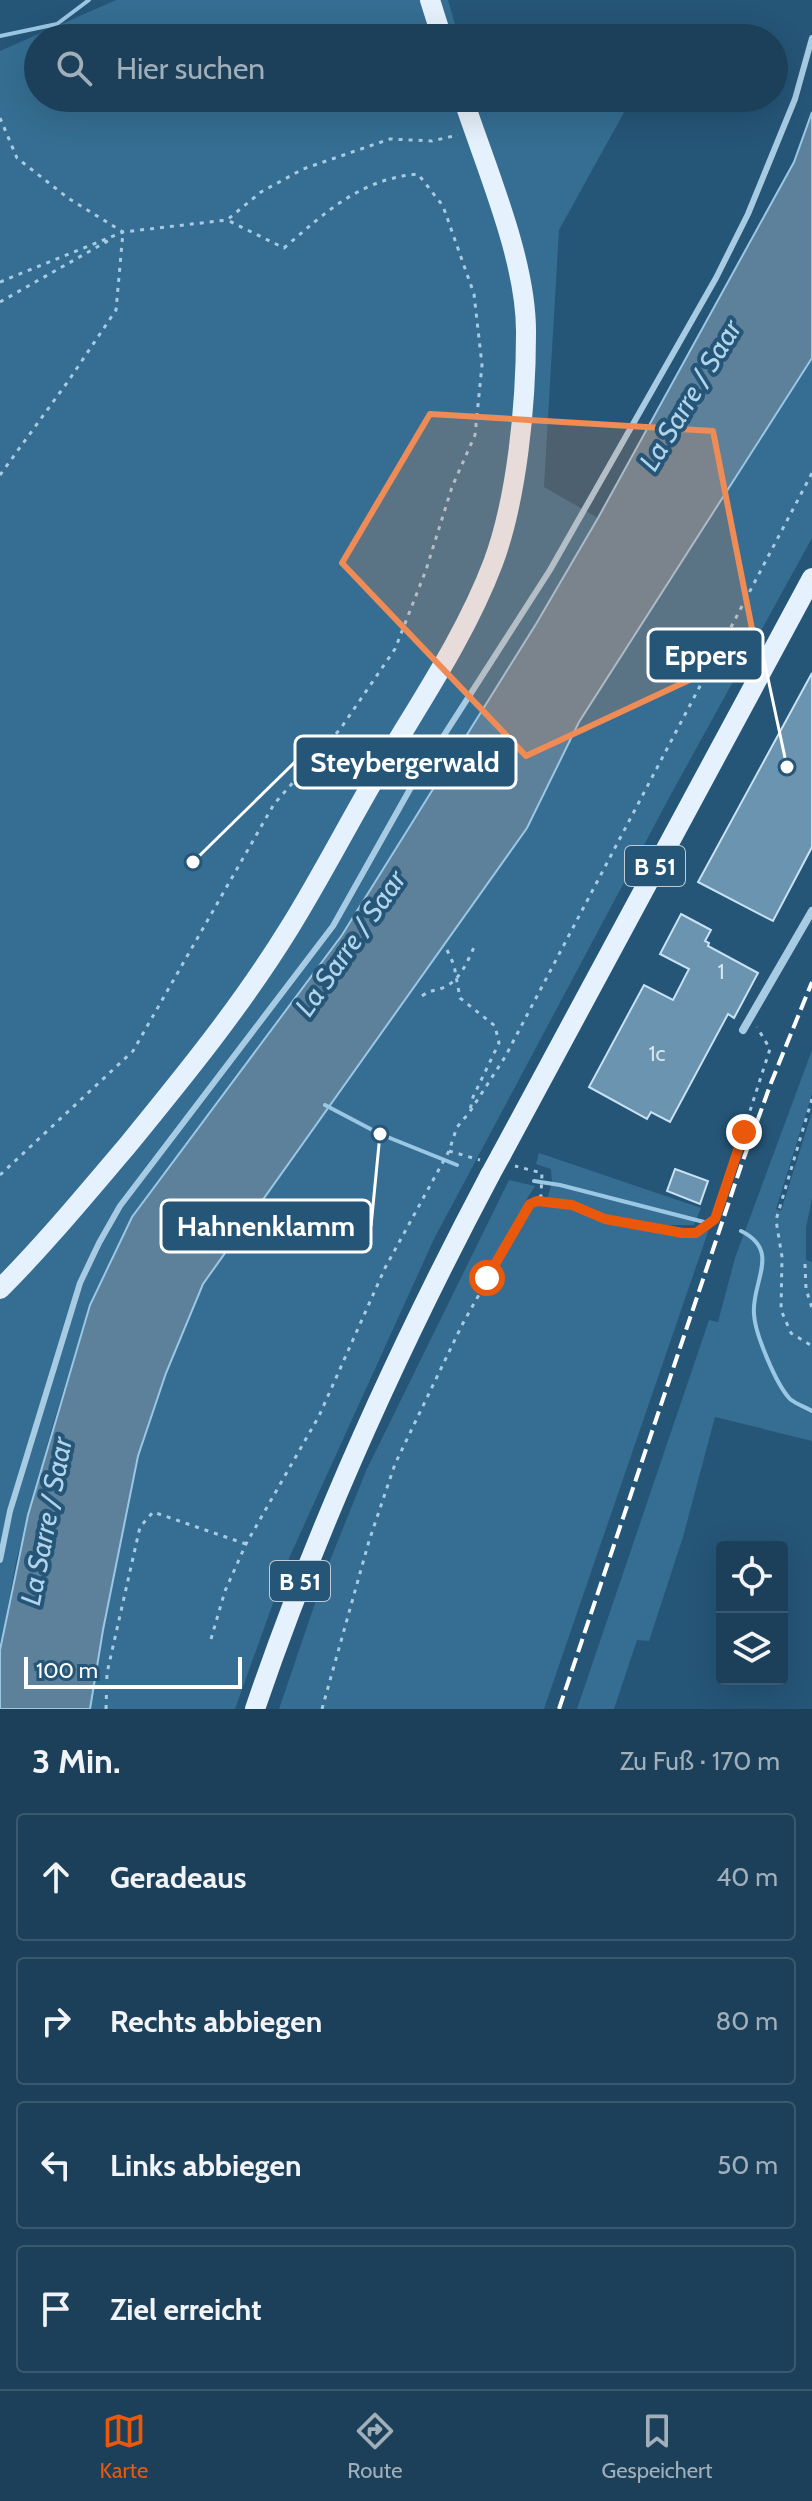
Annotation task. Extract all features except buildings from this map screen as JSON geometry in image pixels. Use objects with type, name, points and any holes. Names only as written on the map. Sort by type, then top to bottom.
[{"type":"main road","points":[[430,0],[438,24]]},
{"type":"main road","points":[[0,1289],[172,1091],[258,977],[291,926],[469,617],[490,572],[501,539],[519,441],[526,333],[519,273],[467,112]]},
{"type":"main road","name":"B 51","points":[[255,1709],[307,1563],[348,1464],[452,1247],[812,578]]},
{"type":"street","points":[[743,1030],[812,911]]},
{"type":"lane","points":[[0,1560],[10,1511],[80,1283],[99,1243],[120,1206],[333,926],[414,782],[550,570],[716,278],[748,214],[795,99],[812,38]]},
{"type":"path","points":[[0,118],[17,158],[68,198],[123,232]]},
{"type":"path","points":[[227,220],[261,192],[303,169],[390,139],[432,141],[473,130]]},
{"type":"path","points":[[0,282],[123,232],[227,220],[284,248],[360,188],[394,176],[418,174],[443,206],[474,294],[482,365],[475,435],[452,487],[426,570],[395,649],[341,728],[274,804],[133,1051],[0,1175]]},
{"type":"path","points":[[0,302],[123,232]]},
{"type":"path","points":[[0,475],[116,310],[123,232]]},
{"type":"path","points":[[211,1639],[225,1591],[246,1544],[319,1416],[385,1268],[449,1151],[457,1127],[505,1057],[812,473]]},
{"type":"path","points":[[422,996],[431,989],[443,988],[456,978],[475,945]]},
{"type":"path","points":[[447,950],[460,998],[495,1026],[499,1043],[473,1097],[469,1113]]},
{"type":"path","points":[[537,1201],[572,1205],[605,1219],[683,1233],[696,1233],[715,1219],[770,1049],[753,1015]]},
{"type":"path","points":[[812,1099],[776,1220],[782,1257],[781,1310],[791,1333],[812,1346]]},
{"type":"path","points":[[449,1151],[467,1158]]},
{"type":"path","points":[[322,1709],[369,1541],[395,1464],[487,1278],[530,1204],[541,1196],[542,1173],[529,1169]]},
{"type":"path","points":[[805,1264],[806,1289],[812,1308]]},
{"type":"path","points":[[106,1709],[107,1673],[140,1527],[153,1512],[246,1544]]},
{"type":"highlighted area","points":[[430,414],[713,431],[756,649],[526,756],[342,563]]},
{"type":"shaded area","points":[[116,0],[448,0],[455,24],[61,24]]},
{"type":"shaded area","points":[[24,40],[24,112],[624,112],[559,230],[544,487],[598,518],[536,624],[342,935],[132,1217],[90,1305],[53,1424],[16,1562],[0,1650],[0,51]]},
{"type":"shaded area","points":[[812,358],[812,538],[669,798],[434,1239],[290,1556],[235,1709],[90,1709],[138,1456],[166,1373],[203,1284],[527,828],[579,722]]},
{"type":"shaded area","points":[[812,1050],[812,1094],[776,1209],[781,1211],[812,1112],[812,1198],[806,1228],[806,1260],[812,1262],[812,1441],[715,1417],[683,1537],[649,1641],[637,1640],[614,1709],[577,1709],[709,1320],[718,1322],[735,1258]]},
{"type":"shaded area","points":[[539,1153],[701,1208],[694,1225],[666,1225],[606,1215],[574,1202],[547,1199],[552,1183],[551,1169],[536,1164]]},
{"type":"shaded area","points":[[509,1180],[535,1186],[525,1202],[571,1208],[605,1222],[683,1235],[697,1235],[709,1229],[544,1709],[279,1709],[327,1568],[366,1471]]},
{"type":"water","name":"La Sarre / Saar","points":[[812,112],[812,358],[579,722],[527,828],[203,1284],[166,1373],[138,1456],[90,1709],[0,1709],[0,1650],[28,1515],[90,1305],[132,1217],[342,935],[536,624],[598,518],[794,162]]},
{"type":"waterway","points":[[57,24],[89,0]]},
{"type":"waterway","points":[[0,36],[24,31]]},
{"type":"waterway","points":[[325,1105],[380,1134],[457,1165]]},
{"type":"waterway","points":[[534,1181],[704,1222]]},
{"type":"waterway","points":[[741,1231],[760,1248],[762,1268],[754,1314],[767,1358],[790,1399],[812,1411]]},
{"type":"railway","points":[[559,1709],[741,1166],[812,982]]},
{"type":"place","name":"Eppers","points":[[787,767]]},
{"type":"place","name":"Steybergerwald","points":[[193,862]]},
{"type":"place","name":"Hahnenklamm","points":[[380,1134]]},
{"type":"route","points":[[487,1278],[530,1204],[537,1201],[572,1205],[605,1219],[696,1233],[715,1219],[744,1132]]}]
